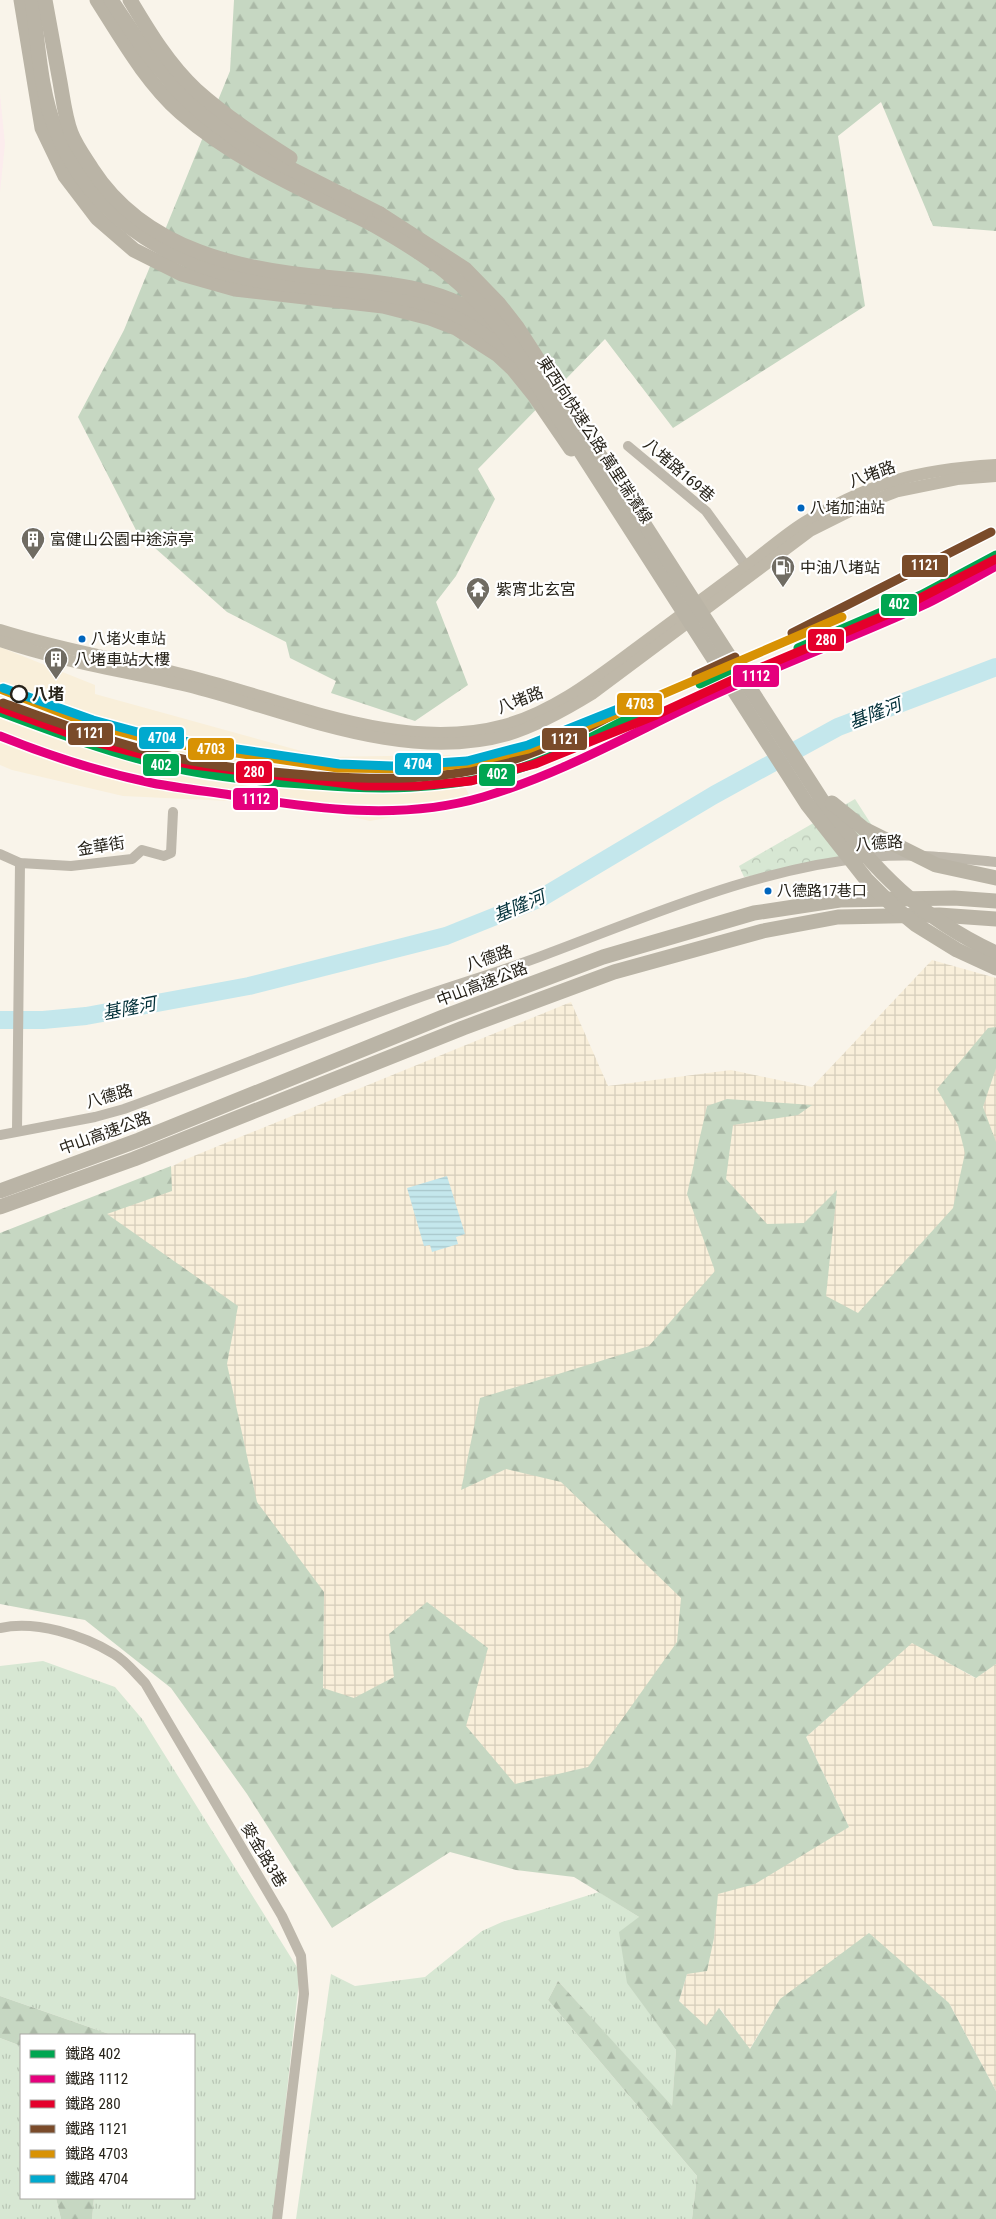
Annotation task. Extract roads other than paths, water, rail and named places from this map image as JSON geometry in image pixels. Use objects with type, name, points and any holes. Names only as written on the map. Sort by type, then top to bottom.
[{"type":"highway","points":[[21,0],[42,128],[66,176],[97,218],[134,250],[182,274],[235,289],[383,306],[430,318],[456,328],[505,361],[527,386],[645,549]]},
{"type":"highway","points":[[32,0],[46,92],[55,129],[72,163],[107,209],[138,235],[175,256],[214,270],[274,283],[391,296],[437,307],[466,319],[499,341],[560,393],[828,799],[864,829],[912,854],[936,865],[996,878]]},
{"type":"highway","points":[[45,0],[64,108],[72,134],[93,170],[112,197],[140,221],[185,247],[229,262],[298,275],[401,285],[444,297],[486,318],[524,347],[545,367],[848,851],[897,902],[924,923],[960,944],[996,952]]},
{"type":"highway","name":"東西向快速公路 萬里瑞濱線","points":[[97,0],[126,46],[155,86],[180,112],[226,148],[257,166],[376,219],[465,269],[499,304],[517,327],[824,804],[854,843],[919,908],[976,944],[996,952]]},
{"type":"highway","name":"東西向快速公路 萬里瑞濱線","points":[[111,0],[151,59],[178,92],[205,116],[244,145],[343,194],[437,264],[487,310],[505,334],[645,549],[807,804],[866,879],[892,905],[915,924],[956,950],[996,968]]},
{"type":"highway","points":[[130,0],[170,62],[195,89],[232,120],[343,194]]},
{"type":"highway","name":"中山高速公路","points":[[0,1191],[139,1140],[443,1017],[603,957],[745,916],[840,900],[954,898],[996,901]]},
{"type":"highway","name":"中山高速公路","points":[[0,1207],[134,1159],[463,1028],[614,972],[764,931],[838,916],[939,915],[996,919]]},
{"type":"main road","name":"八堵路","points":[[0,640],[190,676],[355,722],[403,732],[433,734],[475,731],[505,725],[560,702],[586,685],[804,522],[860,494],[895,480],[956,469],[996,465]]},
{"type":"main road","name":"八堵路","points":[[0,630],[34,647],[188,686],[352,732],[433,745],[476,741],[508,735],[541,722],[586,698],[817,527],[864,504],[898,491],[957,479],[996,476]]},
{"type":"street","name":"八堵路169巷","points":[[628,446],[706,511],[746,566]]},
{"type":"street","name":"金華街","points":[[0,854],[20,863],[71,866],[132,859],[142,850],[164,856],[172,853],[173,812]]},
{"type":"street","name":"八德路","points":[[0,1135],[95,1117],[124,1109],[414,1000],[546,955],[624,923],[754,880],[830,863],[872,857],[937,856],[996,862]]},
{"type":"street","points":[[17,1131],[16,1086],[20,863]]},
{"type":"street","name":"麥金路3巷","points":[[0,1628],[13,1625],[48,1630],[82,1639],[116,1655],[145,1683],[282,1916],[301,1956],[304,1994],[277,2219]]},
{"type":"water","points":[[447,1176],[465,1234],[456,1237],[458,1244],[432,1252],[430,1245],[424,1246],[407,1188]]},
{"type":"waterway","name":"基隆河","points":[[0,1020],[43,1020],[86,1016],[249,986],[446,936],[541,898],[714,795],[838,727],[996,667]]},
{"type":"railway","points":[[856,623],[927,598],[996,568]]},
{"type":"rail line","name":"1121","points":[[792,633],[991,532]]},
{"type":"rail line","name":"402","points":[[798,648],[921,595],[996,555]]},
{"type":"rail line","name":"280","points":[[0,708],[87,740],[151,757],[194,765],[365,786],[418,786],[471,781],[535,764],[656,715],[743,675],[893,612],[996,559]]},
{"type":"rail line","name":"1112","points":[[0,736],[94,769],[181,788],[294,805],[357,810],[421,809],[452,804],[483,797],[543,776],[742,682],[926,604],[996,566]]},
{"type":"rail line","name":"4703","points":[[0,689],[91,724],[155,741],[338,768],[417,769],[469,763],[528,749],[614,715],[842,617]]},
{"type":"rail line","name":"1121","points":[[696,675],[735,657]]},
{"type":"rail line","name":"402","points":[[700,684],[739,666]]},
{"type":"rail line","name":"4704","points":[[3,688],[93,720],[156,737],[339,764],[392,766],[467,761],[528,745],[648,697]]},
{"type":"rail line","name":"1121","points":[[3,703],[108,739],[151,752],[191,761],[227,767],[319,776],[412,778],[481,769],[522,757],[559,742],[647,697]]},
{"type":"rail line","name":"402","points":[[0,712],[105,749],[187,771],[224,777],[279,782],[340,787],[387,788],[434,786],[481,779],[504,773],[542,760],[580,743],[652,706]]},
{"type":"place","name":"八堵加油站","points":[[801,508]]},
{"type":"place","name":"富健山公園中途涼亭","points":[[33,560]]},
{"type":"place","name":"中油八堵站","points":[[783,588]]},
{"type":"place","name":"紫宵北玄宮","points":[[478,610]]},
{"type":"place","name":"八堵火車站","points":[[82,639]]},
{"type":"place","name":"八堵車站大樓","points":[[56,680]]},
{"type":"place","name":"八堵","points":[[19,694]]},
{"type":"place","name":"八德路17巷口","points":[[768,891]]}]
